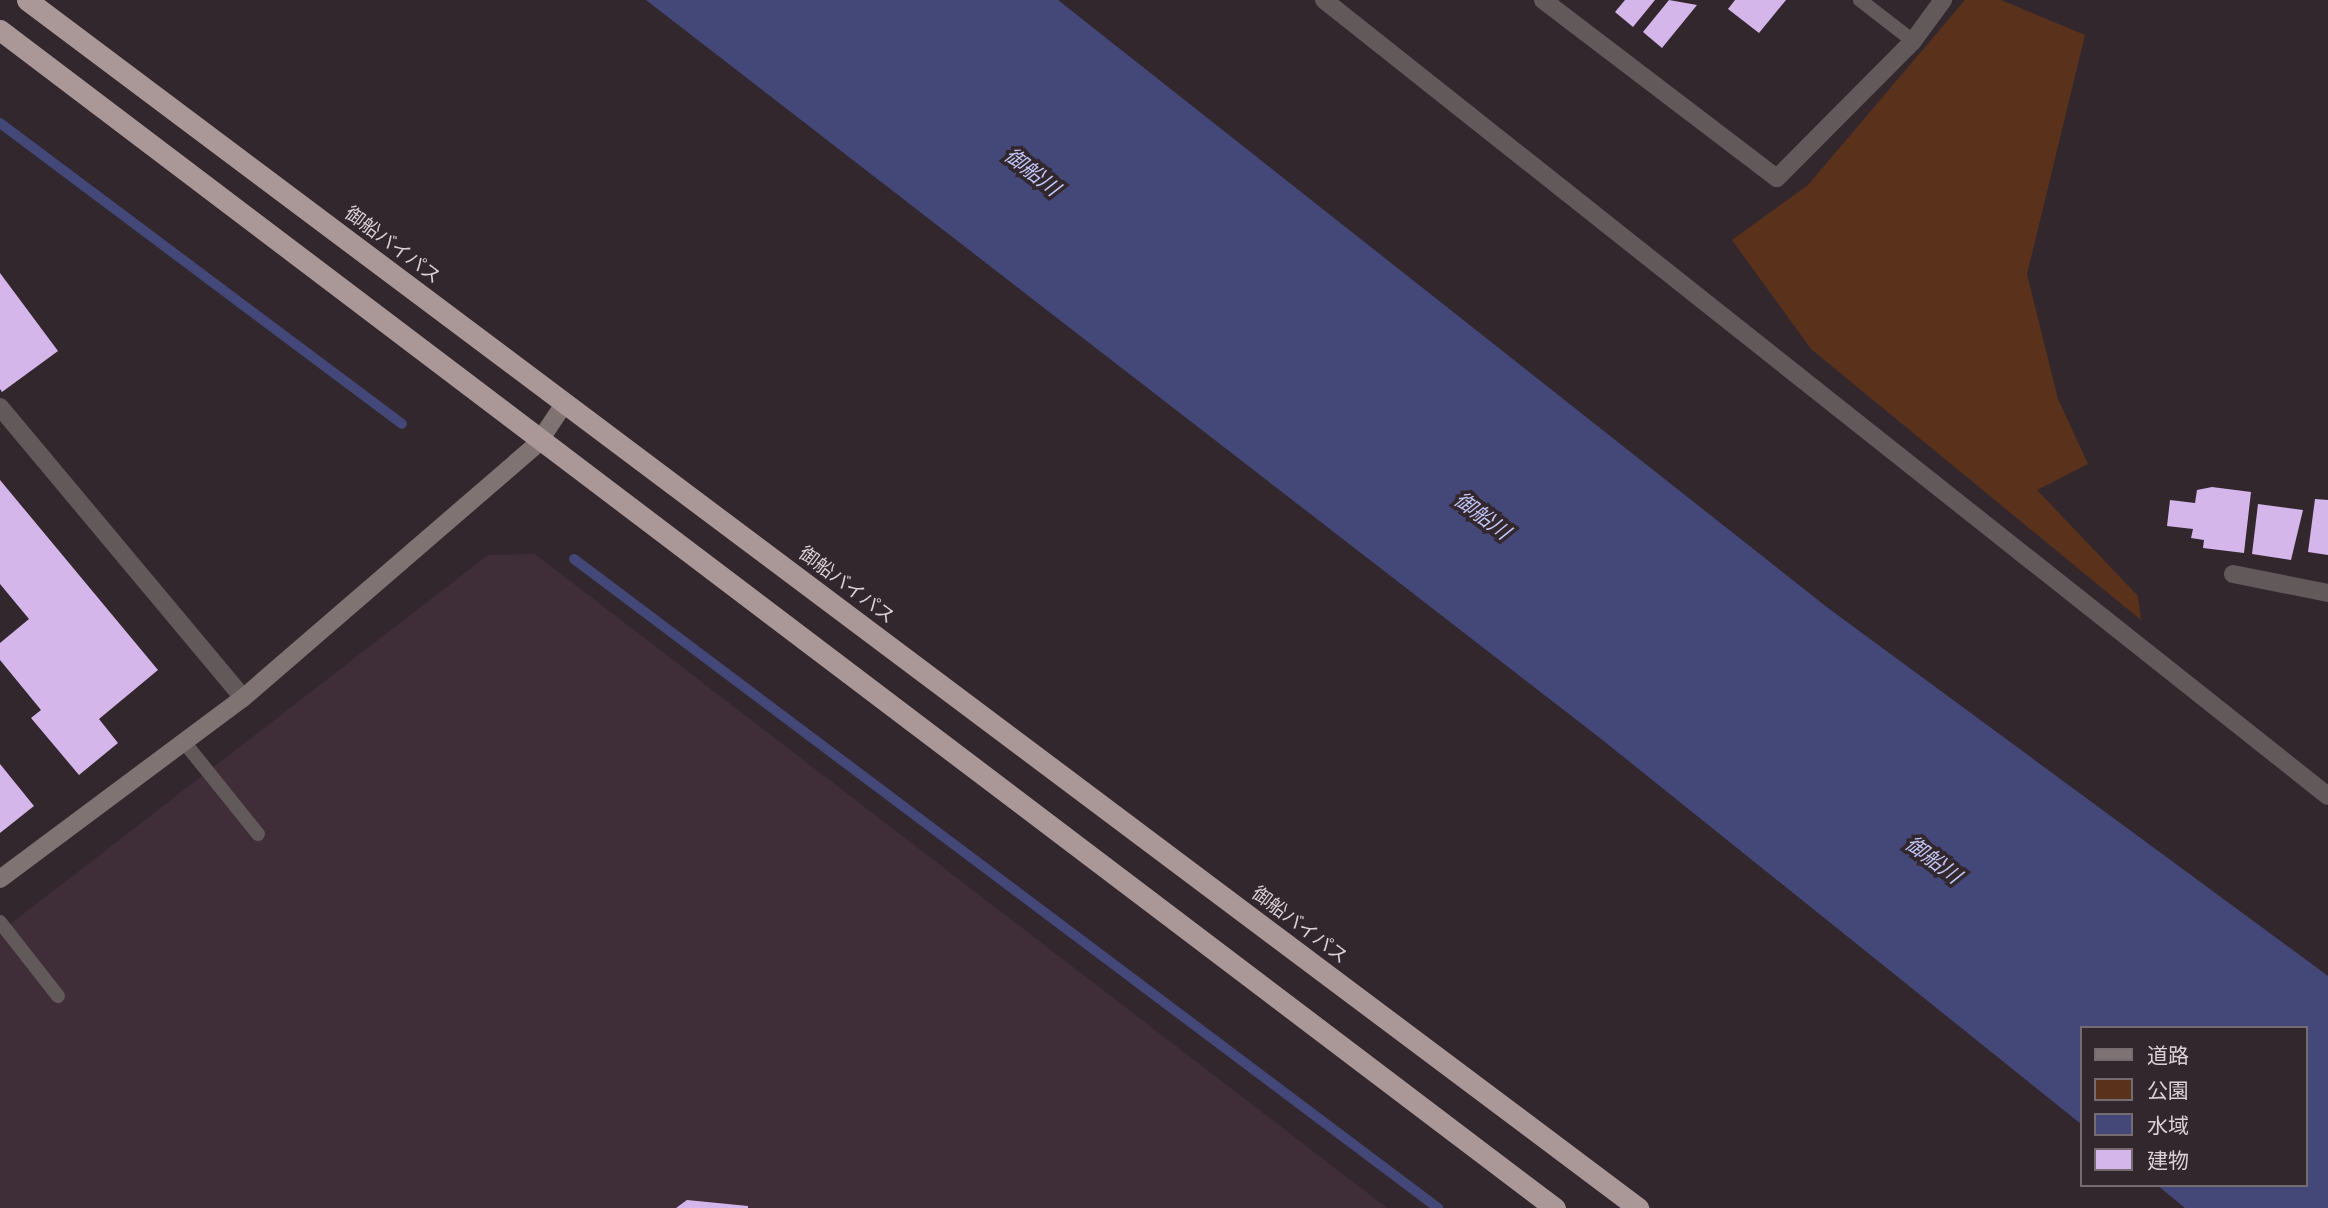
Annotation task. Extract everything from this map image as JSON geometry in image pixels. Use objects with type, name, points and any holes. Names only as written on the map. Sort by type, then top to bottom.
[{"type":"highway","name":"御船バイパス","points":[[27,0],[1638,1208]]},
{"type":"highway","points":[[0,30],[538,443],[1555,1208]]},
{"type":"street","points":[[1324,0],[2328,796]]},
{"type":"street","points":[[1543,0],[1777,178],[1913,41],[1943,0]]},
{"type":"street","points":[[0,879],[243,698],[538,443],[564,404]]},
{"type":"street","points":[[0,407],[243,698]]},
{"type":"street","points":[[2233,575],[2328,593]]},
{"type":"lane","points":[[1860,0],[1913,41]]},
{"type":"lane","points":[[184,742],[258,834]]},
{"type":"lane","points":[[0,922],[58,996]]},
{"type":"shaded area","points":[[535,554],[1387,1208],[0,1208],[0,932],[488,555]]},
{"type":"green space","points":[[1965,0],[2001,0],[2085,35],[2027,274],[2058,399],[2088,464],[2037,490],[2138,596],[2141,620],[1811,349],[1732,240],[1808,185]]},
{"type":"water","name":"御船川","points":[[646,0],[1058,0],[1828,608],[2328,976],[2328,1208],[2185,1208],[2159,1187],[2307,1187],[2307,1026],[2080,1026],[2080,1123],[1600,738]]},
{"type":"building","points":[[1625,0],[1655,0],[1633,27],[1615,12]]},
{"type":"building","points":[[1669,0],[1697,5],[1662,48],[1643,32]]},
{"type":"building","points":[[1735,0],[1786,0],[1759,33],[1728,9]]},
{"type":"building","points":[[0,273],[58,351],[2,392],[0,389]]},
{"type":"building","points":[[0,480],[158,670],[99,719],[118,743],[79,775],[31,718],[41,710],[0,660],[0,643],[29,619],[0,584]]},
{"type":"building","points":[[2212,487],[2251,492],[2244,553],[2203,548],[2204,540],[2191,538],[2193,529],[2167,526],[2170,500],[2195,503],[2197,490]]},
{"type":"building","points":[[2315,499],[2328,500],[2328,555],[2308,552]]},
{"type":"building","points":[[2258,504],[2303,510],[2291,560],[2252,554]]},
{"type":"building","points":[[0,764],[34,806],[0,833]]},
{"type":"building","points":[[687,1200],[748,1206],[748,1208],[676,1208]]},
{"type":"waterway","points":[[0,123],[402,424]]},
{"type":"waterway","points":[[574,559],[1438,1208]]}]
